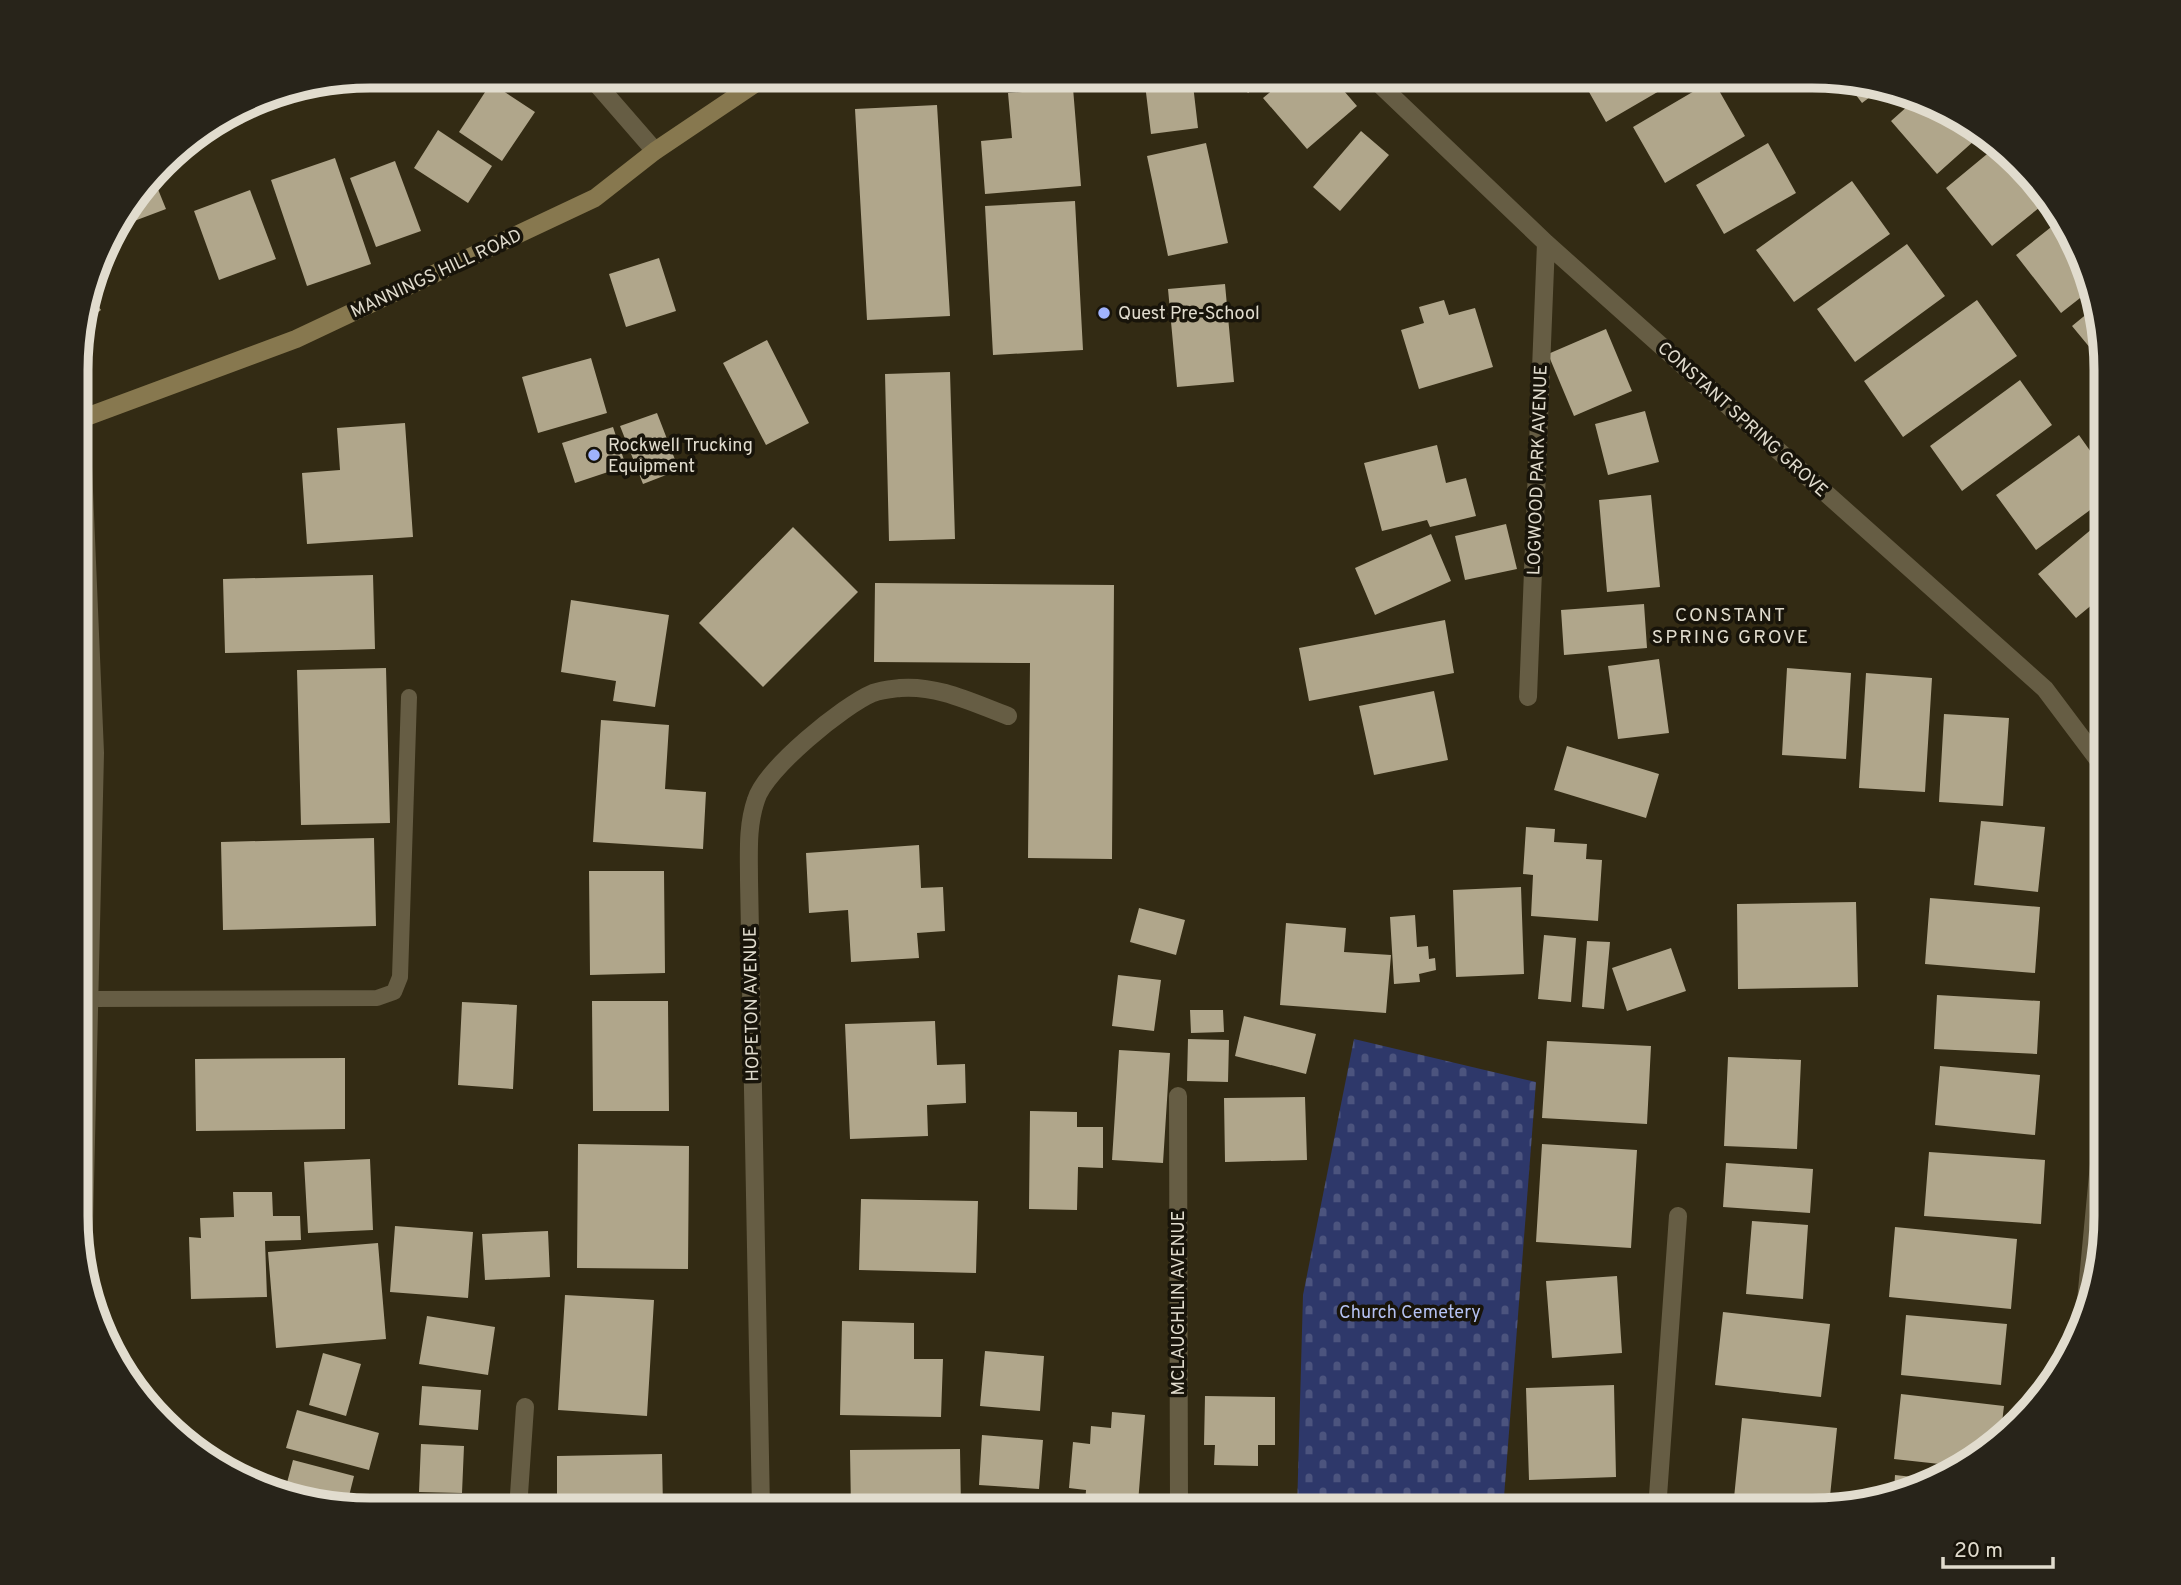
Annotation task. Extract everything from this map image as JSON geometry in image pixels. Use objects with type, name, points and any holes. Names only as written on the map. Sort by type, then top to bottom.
[{"type":"main road","name":"MANNINGS HILL ROAD","points":[[88,415],[296,339],[595,198],[655,151],[749,88]]},
{"type":"street","points":[[600,88],[655,151]]},
{"type":"street","name":"CONSTANT SPRING GROVE","points":[[1384,88],[1546,243],[2045,690],[2094,755]]},
{"type":"street","name":"LOGWOOD PARK AVENUE","points":[[1528,697],[1546,243]]},
{"type":"street","points":[[88,606],[95,753],[88,1076]]},
{"type":"street","name":"HOPETON AVENUE","points":[[761,1498],[749,880],[749,829],[756,797],[794,750],[848,708],[874,692],[901,688],[938,690],[1008,716]]},
{"type":"street","name":"MCLAUGHLIN AVENUE","points":[[1178,1096],[1180,1498]]},
{"type":"street","points":[[1658,1498],[1678,1216]]},
{"type":"street","points":[[2090,1258],[2094,1218]]},
{"type":"street","points":[[519,1498],[525,1407]]},
{"type":"lane","points":[[90,999],[377,998],[394,992],[400,977],[409,697]]},
{"type":"green space","name":"Church Cemetery","points":[[1354,1039],[1536,1082],[1504,1498],[1297,1498],[1303,1295]]},
{"type":"building","points":[[488,88],[499,88],[535,112],[502,161],[459,132]]},
{"type":"building","points":[[1073,88],[1081,186],[985,194],[981,141],[1012,138],[1008,93]]},
{"type":"building","points":[[1145,88],[1193,88],[1198,128],[1151,134]]},
{"type":"building","points":[[1275,88],[1341,88],[1357,106],[1307,149],[1263,98]]},
{"type":"building","points":[[1587,88],[1664,88],[1606,122]]},
{"type":"building","points":[[1699,88],[1718,88],[1745,136],[1665,183],[1633,127]]},
{"type":"building","points":[[1853,91],[1873,94],[1862,103]]},
{"type":"building","points":[[937,105],[950,316],[867,320],[855,109]]},
{"type":"building","points":[[1909,105],[1952,125],[1975,140],[1937,174],[1891,121]]},
{"type":"building","points":[[241,119],[243,123],[215,134]]},
{"type":"building","points":[[438,130],[492,166],[468,203],[414,168]]},
{"type":"building","points":[[1361,131],[1389,155],[1340,211],[1313,187]]},
{"type":"building","points":[[1206,143],[1228,243],[1168,256],[1147,156]]},
{"type":"building","points":[[1768,143],[1796,193],[1724,234],[1696,185]]},
{"type":"building","points":[[1990,152],[2011,170],[2041,206],[1992,246],[1946,188]]},
{"type":"building","points":[[335,158],[371,264],[307,286],[271,180]]},
{"type":"building","points":[[395,161],[421,231],[376,247],[350,178]]},
{"type":"building","points":[[1852,181],[1890,234],[1794,302],[1756,250]]},
{"type":"building","points":[[156,185],[166,209],[128,223]]},
{"type":"building","points":[[250,190],[276,259],[219,280],[194,211]]},
{"type":"building","points":[[1075,201],[1083,350],[993,355],[985,206]]},
{"type":"building","points":[[2054,225],[2072,262],[2084,295],[2061,313],[2016,255]]},
{"type":"building","points":[[1907,244],[1945,296],[1855,362],[1817,309]]},
{"type":"building","points":[[659,258],[676,311],[626,327],[609,274]]},
{"type":"building","points":[[1225,284],[1234,382],[1177,387],[1168,289]]},
{"type":"building","points":[[1444,300],[1449,315],[1475,308],[1493,367],[1419,389],[1401,330],[1424,323],[1419,307]]},
{"type":"building","points":[[1977,300],[2017,356],[1903,437],[1864,381]]},
{"type":"building","points":[[96,303],[101,310],[93,316]]},
{"type":"building","points":[[2088,313],[2093,351],[2072,326]]},
{"type":"building","points":[[1606,329],[1632,391],[1574,416],[1548,354]]},
{"type":"building","points":[[767,340],[809,423],[766,445],[723,363]]},
{"type":"building","points":[[591,358],[607,413],[538,433],[522,377]]},
{"type":"building","points":[[950,372],[955,539],[889,541],[885,374]]},
{"type":"building","points":[[2020,380],[2052,425],[1962,491],[1930,446]]},
{"type":"building","points":[[1645,411],[1659,462],[1608,475],[1595,424]]},
{"type":"building","points":[[657,413],[679,470],[643,484],[620,426]]},
{"type":"building","points":[[405,423],[413,537],[307,544],[302,473],[340,470],[337,428]]},
{"type":"building","name":"Rockwell Trucking Equipment","points":[[613,427],[626,466],[575,483],[562,443]]},
{"type":"building","points":[[2079,435],[2094,456],[2094,507],[2036,550],[1996,495]]},
{"type":"building","points":[[1437,445],[1446,483],[1466,478],[1476,516],[1430,527],[1427,520],[1382,531],[1364,463]]},
{"type":"building","points":[[1651,495],[1660,587],[1607,592],[1599,500]]},
{"type":"building","points":[[1506,524],[1517,569],[1465,580],[1455,536]]},
{"type":"building","points":[[793,527],[858,592],[763,687],[699,623]]},
{"type":"building","points":[[2094,527],[2094,603],[2076,618],[2038,574]]},
{"type":"building","points":[[1431,534],[1451,581],[1375,615],[1355,568]]},
{"type":"building","points":[[373,575],[375,649],[225,653],[223,579]]},
{"type":"building","points":[[875,583],[1114,585],[1112,859],[1028,858],[1030,663],[874,662]]},
{"type":"building","points":[[571,600],[669,615],[655,707],[613,701],[616,681],[561,672]]},
{"type":"building","points":[[1644,604],[1647,648],[1564,655],[1561,610]]},
{"type":"building","points":[[1445,620],[1454,673],[1309,701],[1299,648]]},
{"type":"building","points":[[1659,659],[1669,733],[1618,739],[1608,666]]},
{"type":"building","points":[[386,668],[390,823],[301,825],[297,670]]},
{"type":"building","points":[[1787,668],[1851,673],[1846,759],[1782,755]]},
{"type":"building","points":[[1866,673],[1932,678],[1925,792],[1859,788]]},
{"type":"building","points":[[1434,691],[1448,760],[1374,775],[1359,706]]},
{"type":"building","points":[[1944,714],[2009,718],[2003,806],[1939,802]]},
{"type":"building","points":[[601,720],[669,725],[665,789],[706,792],[703,849],[593,842]]},
{"type":"building","points":[[1567,746],[1659,774],[1646,818],[1554,790]]},
{"type":"building","points":[[1981,821],[2045,827],[2038,892],[1974,885]]},
{"type":"building","points":[[1526,827],[1555,829],[1554,842],[1587,844],[1586,859],[1602,860],[1598,921],[1531,916],[1533,875],[1523,874]]},
{"type":"building","points":[[374,838],[376,926],[223,930],[221,842]]},
{"type":"building","points":[[919,845],[921,888],[943,887],[945,931],[917,933],[919,958],[851,962],[848,910],[809,913],[806,853]]},
{"type":"building","points":[[589,871],[664,871],[665,973],[590,975]]},
{"type":"building","points":[[1521,887],[1524,974],[1456,977],[1453,890]]},
{"type":"building","points":[[1930,898],[2040,907],[2035,973],[1925,964]]},
{"type":"building","points":[[1856,902],[1858,987],[1738,989],[1737,904]]},
{"type":"building","points":[[1139,908],[1185,920],[1176,955],[1130,942]]},
{"type":"building","points":[[1415,915],[1417,947],[1428,946],[1429,959],[1435,958],[1436,970],[1419,974],[1420,982],[1394,984],[1390,917]]},
{"type":"building","points":[[1286,923],[1346,928],[1344,952],[1391,955],[1386,1013],[1280,1005]]},
{"type":"building","points":[[1544,935],[1576,938],[1571,1002],[1538,999]]},
{"type":"building","points":[[1587,941],[1610,942],[1604,1009],[1582,1007]]},
{"type":"building","points":[[1671,948],[1686,991],[1627,1011],[1612,968]]},
{"type":"building","points":[[1118,975],[1161,980],[1154,1031],[1112,1026]]},
{"type":"building","points":[[1937,995],[2040,1001],[2037,1054],[1934,1049]]},
{"type":"building","points":[[592,1001],[668,1001],[669,1111],[593,1111]]},
{"type":"building","points":[[462,1002],[517,1005],[513,1089],[458,1085]]},
{"type":"building","points":[[1190,1010],[1223,1010],[1224,1032],[1191,1033]]},
{"type":"building","points":[[1244,1016],[1316,1034],[1306,1074],[1235,1056]]},
{"type":"building","points":[[935,1021],[937,1065],[965,1064],[966,1103],[927,1105],[928,1136],[850,1139],[845,1024]]},
{"type":"building","points":[[1188,1039],[1229,1040],[1228,1082],[1187,1081]]},
{"type":"building","points":[[1547,1041],[1651,1046],[1647,1124],[1542,1118]]},
{"type":"building","points":[[1119,1050],[1170,1053],[1163,1163],[1112,1160]]},
{"type":"building","points":[[1728,1057],[1801,1060],[1797,1149],[1724,1146]]},
{"type":"building","points":[[345,1058],[345,1129],[196,1131],[195,1059]]},
{"type":"building","points":[[1940,1066],[2040,1075],[2035,1135],[1935,1125]]},
{"type":"building","points":[[1305,1097],[1307,1160],[1225,1162],[1224,1098]]},
{"type":"building","points":[[1030,1111],[1077,1112],[1077,1127],[1103,1127],[1103,1168],[1078,1167],[1077,1210],[1029,1209]]},
{"type":"building","points":[[578,1144],[689,1146],[688,1269],[577,1268]]},
{"type":"building","points":[[1542,1144],[1637,1150],[1631,1248],[1536,1242]]},
{"type":"building","points":[[1929,1152],[2045,1160],[2041,1224],[1924,1216]]},
{"type":"building","points":[[370,1159],[373,1230],[308,1233],[304,1162]]},
{"type":"building","points":[[1726,1163],[1813,1169],[1810,1213],[1723,1207]]},
{"type":"building","points":[[233,1192],[272,1192],[273,1216],[300,1216],[301,1240],[265,1241],[267,1297],[191,1299],[189,1237],[201,1238],[200,1218],[234,1217]]},
{"type":"building","points":[[861,1199],[978,1201],[976,1273],[859,1270]]},
{"type":"building","points":[[1752,1221],[1808,1225],[1803,1299],[1746,1294]]},
{"type":"building","points":[[395,1226],[473,1232],[468,1298],[390,1292]]},
{"type":"building","points":[[1895,1227],[2017,1239],[2011,1309],[1889,1297]]},
{"type":"building","points":[[548,1231],[550,1277],[485,1280],[482,1234]]},
{"type":"building","points":[[378,1243],[386,1339],[276,1348],[268,1252]]},
{"type":"building","points":[[1617,1276],[1622,1353],[1552,1358],[1546,1281]]},
{"type":"building","points":[[565,1295],[654,1300],[647,1416],[558,1410]]},
{"type":"building","points":[[1723,1312],[1830,1324],[1821,1397],[1715,1385]]},
{"type":"building","points":[[1906,1315],[2007,1324],[2001,1385],[1901,1375]]},
{"type":"building","points":[[427,1316],[495,1327],[488,1375],[419,1364]]},
{"type":"building","points":[[842,1321],[914,1323],[914,1359],[943,1359],[941,1417],[840,1415]]},
{"type":"building","points":[[985,1351],[1044,1356],[1040,1411],[980,1406]]},
{"type":"building","points":[[323,1353],[361,1364],[346,1416],[309,1405]]},
{"type":"building","points":[[1614,1385],[1616,1477],[1529,1480],[1526,1388]]},
{"type":"building","points":[[422,1386],[481,1390],[478,1430],[419,1425]]},
{"type":"building","points":[[1901,1394],[2004,1406],[2002,1423],[1968,1450],[1943,1464],[1894,1459]]},
{"type":"building","points":[[1205,1396],[1275,1397],[1275,1445],[1258,1445],[1258,1466],[1214,1465],[1215,1445],[1204,1445]]},
{"type":"building","points":[[297,1410],[379,1433],[369,1470],[286,1448]]},
{"type":"building","points":[[1112,1412],[1145,1415],[1138,1498],[1085,1498],[1086,1490],[1069,1488],[1073,1442],[1090,1444],[1091,1426],[1111,1428]]},
{"type":"building","points":[[1742,1418],[1837,1428],[1830,1497],[1734,1498]]},
{"type":"building","points":[[982,1435],[1043,1440],[1039,1489],[979,1485]]},
{"type":"building","points":[[421,1444],[464,1446],[462,1493],[419,1492]]},
{"type":"building","points":[[960,1449],[961,1498],[851,1498],[850,1450]]},
{"type":"building","points":[[662,1454],[663,1498],[557,1498],[557,1456]]},
{"type":"building","points":[[293,1460],[354,1476],[349,1497],[286,1485]]},
{"type":"building","points":[[1895,1475],[1916,1477],[1902,1483],[1894,1485]]},
{"type":"place","name":"Quest Pre-School","points":[[1104,313]]},
{"type":"place","name":"Rockwell Trucking Equipment","points":[[594,455]]},
{"type":"district","name":"CONSTANT SPRING GROVE","points":[[1731,625]]}]
